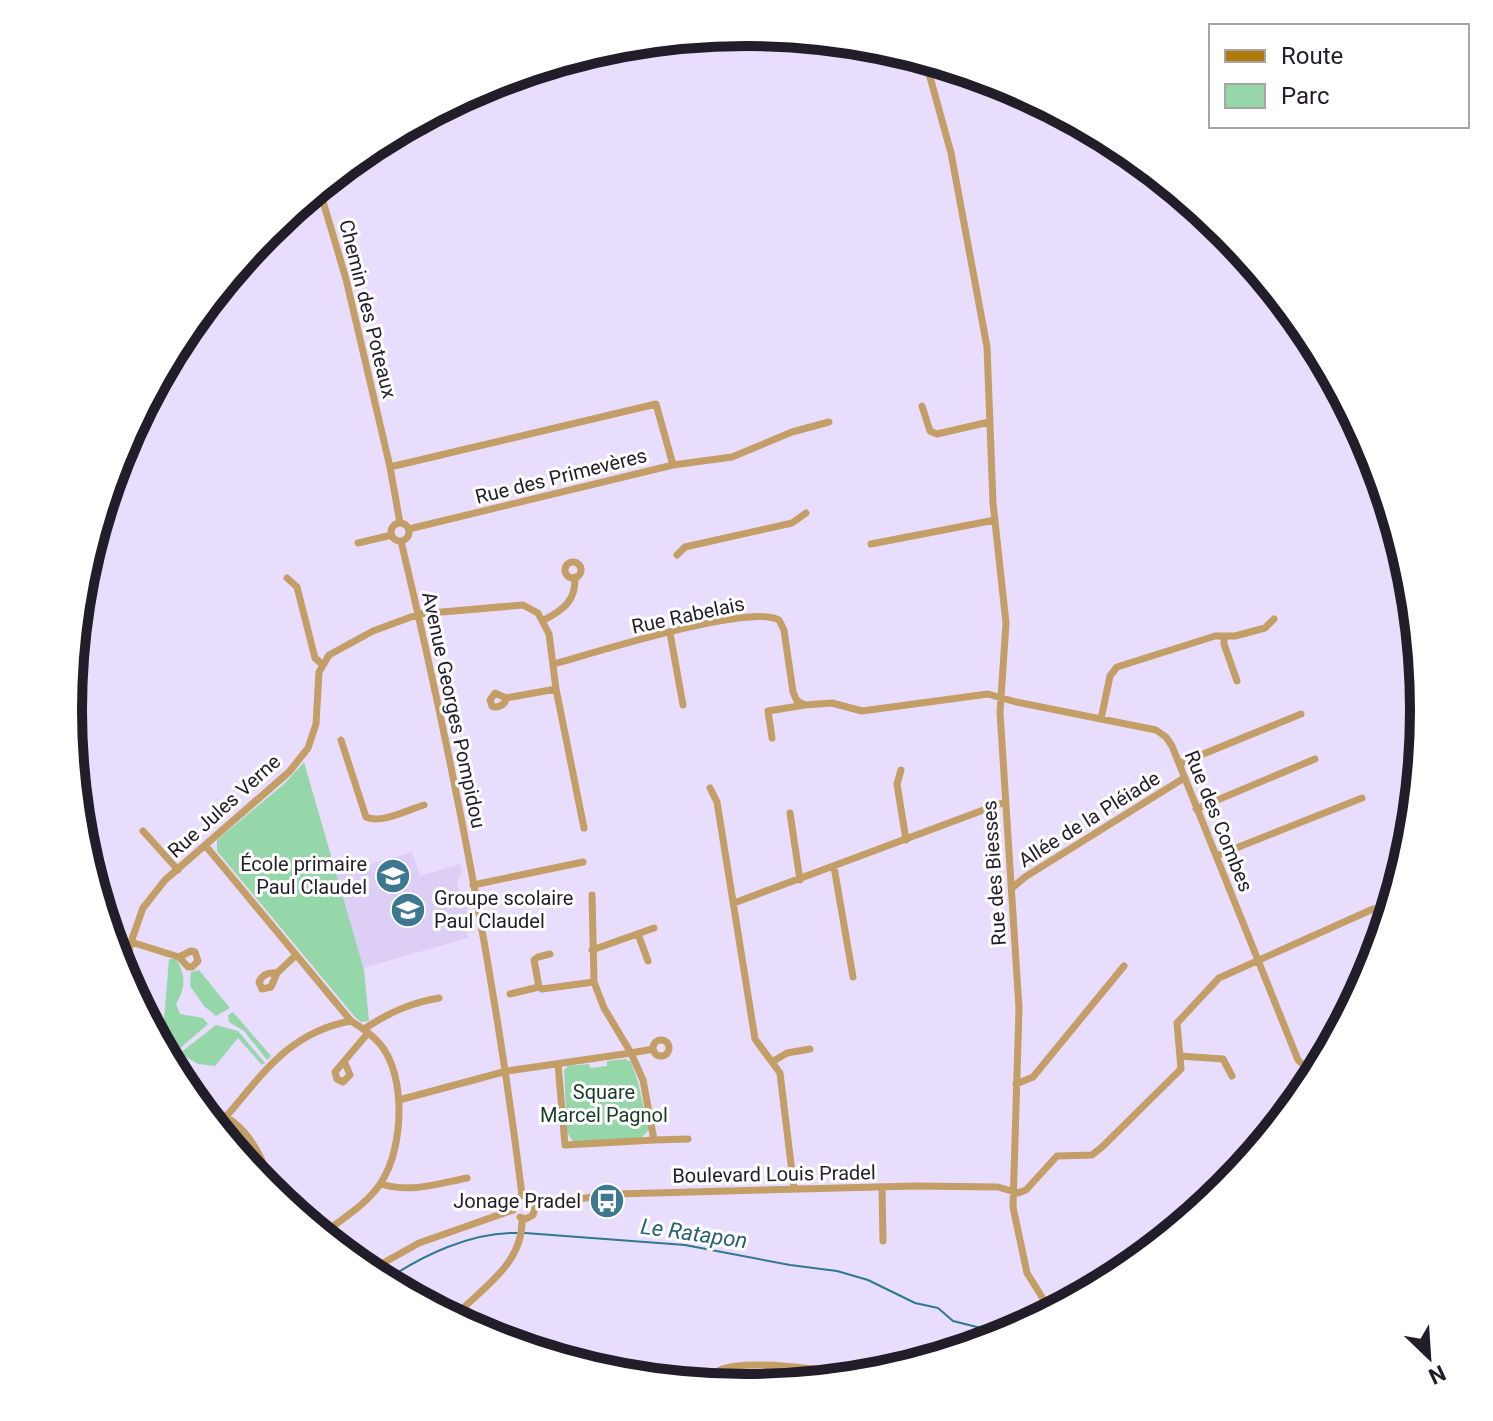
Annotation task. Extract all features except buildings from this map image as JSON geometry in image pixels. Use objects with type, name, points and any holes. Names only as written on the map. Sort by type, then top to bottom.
[{"type":"street","name":"Rue des Biesses","points":[[929,72],[951,153],[987,347],[995,520],[1006,623],[1001,696],[1019,1008],[1012,1192],[1015,1222],[1027,1273],[1046,1303]]},
{"type":"street","name":"Chemin des Poteaux","points":[[322,199],[346,279],[390,467]]},
{"type":"street","name":"Rue des Primevères","points":[[390,467],[656,404],[673,465],[409,529]]},
{"type":"street","points":[[922,406],[930,431],[937,434],[989,422]]},
{"type":"street","points":[[673,465],[732,457],[792,432],[829,422]]},
{"type":"street","points":[[358,543],[392,535],[401,541],[407,537],[409,529],[400,523],[390,467]]},
{"type":"street","points":[[677,555],[685,547],[792,523],[806,513]]},
{"type":"street","points":[[871,544],[995,520]]},
{"type":"street","points":[[392,535],[393,527],[400,523]]},
{"type":"street","name":"Avenue Georges Pompidou","points":[[401,541],[419,614],[473,885],[507,1071],[522,1195]]},
{"type":"street","points":[[544,620],[567,605],[575,591],[575,577]]},
{"type":"street","points":[[287,578],[297,587],[315,658],[323,665],[329,655],[373,631],[419,614],[523,605],[538,613],[544,620],[554,664],[556,689],[584,828]]},
{"type":"street","name":"Rue Rabelais","points":[[554,664],[715,622],[773,616],[784,630],[793,692],[797,701],[805,705]]},
{"type":"street","points":[[1101,719],[1110,676],[1117,667],[1215,636],[1235,636],[1265,628],[1274,619]]},
{"type":"street","points":[[670,633],[683,705]]},
{"type":"street","points":[[1224,636],[1237,681]]},
{"type":"street","name":"Rue Jules Verne","points":[[127,950],[143,908],[165,880],[289,772],[308,748],[316,724],[319,672],[323,665]]},
{"type":"street","points":[[506,698],[556,689]]},
{"type":"street","points":[[772,738],[768,711],[832,703],[862,711],[988,694],[1001,696]]},
{"type":"street","name":"Rue des Combes","points":[[1001,696],[1016,702],[1156,730],[1166,737],[1298,1060],[1307,1068]]},
{"type":"street","points":[[1179,764],[1301,714]]},
{"type":"street","points":[[341,740],[366,817],[373,820],[383,818],[424,805]]},
{"type":"street","points":[[1196,809],[1315,759]]},
{"type":"street","points":[[901,770],[897,784],[906,840]]},
{"type":"street","name":"Allée de la Pléiade","points":[[1012,888],[1184,778]]},
{"type":"street","points":[[710,788],[717,802],[755,1039],[780,1073],[794,1189]]},
{"type":"street","points":[[1216,856],[1362,798]]},
{"type":"street","points":[[734,903],[1005,802]]},
{"type":"street","points":[[790,813],[800,880]]},
{"type":"street","points":[[143,831],[178,870]]},
{"type":"street","points":[[205,845],[351,1021],[382,1045],[386,1055],[399,1100],[394,1159],[381,1184],[330,1228]]},
{"type":"street","points":[[473,885],[583,862]]},
{"type":"street","points":[[834,867],[853,977]]},
{"type":"street","points":[[592,895],[594,982],[604,1008],[643,1080],[654,1140]]},
{"type":"street","points":[[1012,1192],[1026,1190],[1057,1156],[1092,1155],[1181,1069],[1177,1023],[1219,978],[1381,908]]},
{"type":"street","points":[[592,950],[654,928]]},
{"type":"street","points":[[638,934],[648,961]]},
{"type":"street","points":[[131,942],[179,957]]},
{"type":"street","points":[[539,987],[534,960],[550,954]]},
{"type":"street","points":[[277,973],[296,955]]},
{"type":"street","points":[[1016,1084],[1033,1077],[1124,966]]},
{"type":"street","points":[[510,994],[539,987],[594,982]]},
{"type":"street","points":[[345,1063],[366,1031],[386,1014],[414,1003],[439,998]]},
{"type":"street","points":[[223,1120],[270,1065],[299,1039],[327,1025],[351,1021]]},
{"type":"street","points":[[399,1100],[507,1071],[653,1049]]},
{"type":"street","points":[[772,1062],[787,1053],[810,1049]]},
{"type":"street","points":[[1180,1056],[1223,1059],[1232,1076]]},
{"type":"street","points":[[558,1064],[565,1145],[688,1139]]},
{"type":"street","points":[[217,1112],[227,1116],[253,1142],[267,1170]]},
{"type":"street","points":[[381,1184],[399,1190],[467,1178]]},
{"type":"street","points":[[882,1187],[883,1241]]},
{"type":"street","name":"Boulevard Louis Pradel","points":[[536,1204],[618,1194],[794,1189],[998,1187],[1012,1192]]},
{"type":"street","points":[[462,1310],[505,1269],[521,1238],[522,1222],[513,1210],[515,1200],[522,1195],[532,1197],[536,1204],[533,1215],[522,1222]]},
{"type":"street","points":[[380,1265],[419,1243],[513,1210]]},
{"type":"street","points":[[718,1374],[720,1370],[732,1365],[817,1371]]},
{"type":"shaded area","name":"Groupe scolaire Paul Claudel","points":[[412,852],[420,876],[460,864],[462,873],[457,881],[460,893],[466,897],[471,924],[468,938],[363,968],[336,874]]},
{"type":"green space","points":[[304,762],[364,970],[369,1021],[361,1022],[355,1017],[217,851],[217,840],[285,783]]},
{"type":"green space","points":[[169,959],[176,959],[183,976],[182,992],[176,1004],[180,1014],[203,1018],[208,1024],[178,1050],[164,1019]]},
{"type":"green space","points":[[199,970],[230,1008],[216,1016],[204,1006],[190,986],[191,972]]},
{"type":"green space","points":[[233,1012],[271,1056],[267,1060],[244,1031],[229,1022],[228,1015]]},
{"type":"green space","points":[[216,1025],[238,1031],[265,1063],[262,1065],[238,1038],[215,1066],[198,1064],[180,1053]]},
{"type":"green space","name":"Square Marcel Pagnol","points":[[625,1059],[631,1062],[638,1082],[649,1130],[641,1138],[573,1142],[567,1132],[564,1070],[568,1066],[589,1064],[590,1068],[607,1066],[607,1061]]},
{"type":"waterway","name":"Le Ratapon","points":[[395,1274],[465,1241],[501,1233],[519,1233]]},
{"type":"waterway","name":"Le Ratapon","points":[[525,1233],[685,1245],[837,1271],[868,1280],[915,1303],[938,1308],[953,1321],[983,1331]]},
{"type":"place","name":"École primaire Paul Claudel","points":[[393,876]]},
{"type":"place","name":"Groupe scolaire Paul Claudel","points":[[408,910]]},
{"type":"place","name":"Jonage Pradel","points":[[607,1201]]}]
